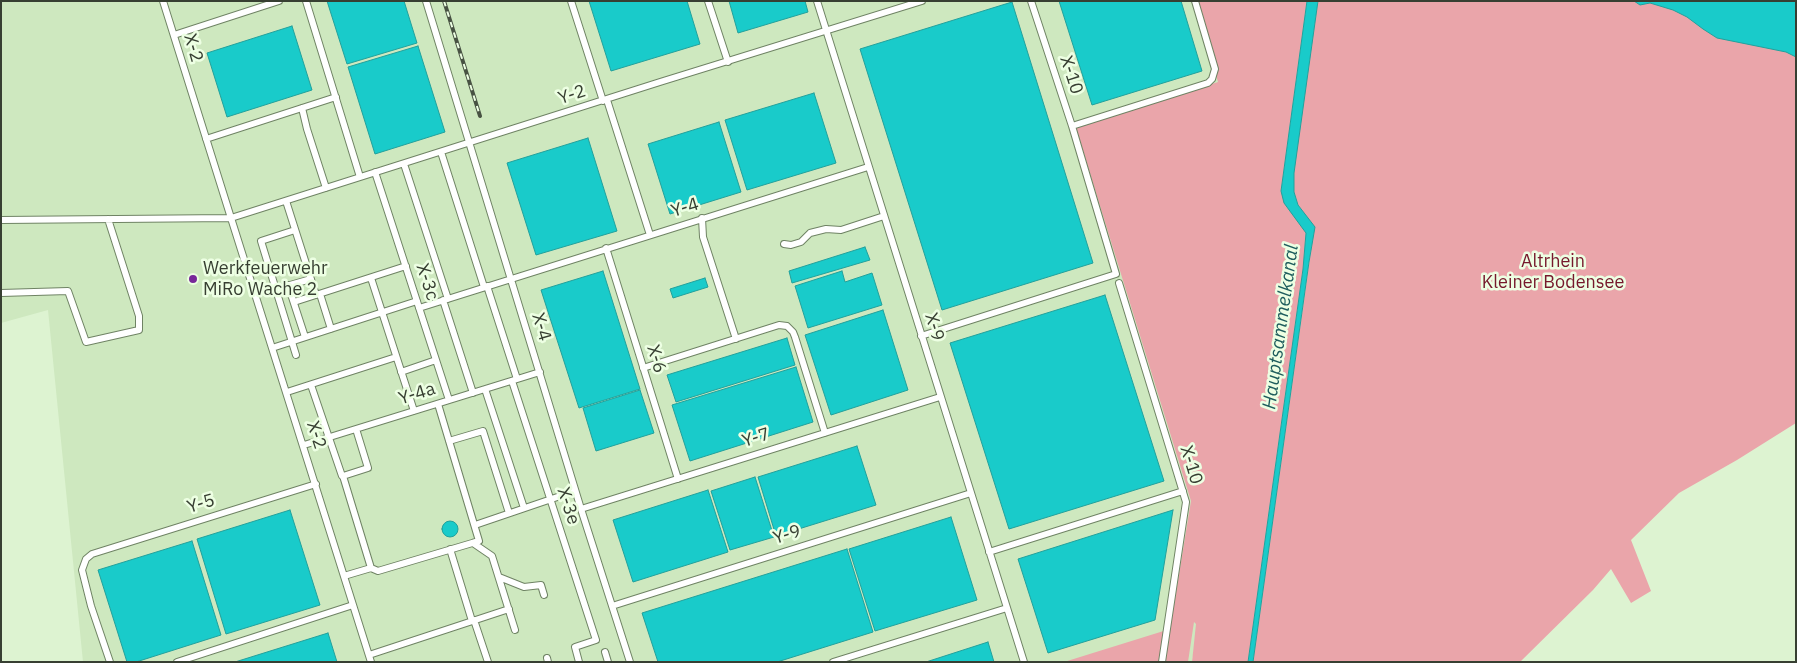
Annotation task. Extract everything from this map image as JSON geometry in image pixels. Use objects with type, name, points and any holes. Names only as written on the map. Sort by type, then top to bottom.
[{"type":"street","name":"X-2","points":[[163,1],[370,658]]},
{"type":"street","points":[[174,35],[278,1]]},
{"type":"street","points":[[306,1],[360,177]]},
{"type":"street","name":"X-4","points":[[426,1],[510,279],[630,662]]},
{"type":"street","points":[[571,1],[650,235]]},
{"type":"street","points":[[708,1],[728,62]]},
{"type":"street","name":"X-9","points":[[817,1],[1024,662]]},
{"type":"street","name":"Y-2","points":[[231,218],[922,1]]},
{"type":"street","name":"X-10","points":[[921,336],[1116,274],[1072,126],[1031,1]]},
{"type":"street","points":[[1072,126],[1208,83],[1214,75],[1215,69],[1195,1]]},
{"type":"street","points":[[206,139],[336,97]]},
{"type":"street","points":[[302,108],[326,188]]},
{"type":"street","name":"X-3e","points":[[441,152],[596,640],[574,646],[579,662]]},
{"type":"street","points":[[404,164],[473,393]]},
{"type":"street","name":"Y-4","points":[[510,279],[868,167]]},
{"type":"street","name":"X-3c","points":[[375,172],[449,400]]},
{"type":"street","points":[[286,200],[311,278],[331,329]]},
{"type":"street","points":[[784,244],[791,245],[801,242],[810,233],[826,229],[840,230],[884,216]]},
{"type":"street","points":[[1,220],[231,218]]},
{"type":"street","points":[[702,218],[702,236],[736,339]]},
{"type":"street","points":[[1,293],[68,291],[86,342],[139,330],[137,311],[108,219]]},
{"type":"street","points":[[295,230],[261,241],[296,355]]},
{"type":"street","name":"X-6","points":[[606,248],[678,479]]},
{"type":"street","points":[[294,302],[406,266]]},
{"type":"street","points":[[276,289],[311,278]]},
{"type":"street","points":[[371,278],[414,411]]},
{"type":"street","points":[[272,348],[382,312],[445,300],[510,279]]},
{"type":"street","name":"X-10","points":[[1119,283],[1186,502],[1162,662]]},
{"type":"street","points":[[288,285],[305,337]]},
{"type":"street","points":[[643,368],[780,325],[787,326],[795,337],[825,432]]},
{"type":"street","points":[[287,392],[396,357]]},
{"type":"street","points":[[401,372],[436,360]]},
{"type":"street","name":"Y-4a","points":[[304,445],[540,372]]},
{"type":"street","points":[[311,385],[343,476],[371,568],[378,572],[476,542]]},
{"type":"street","points":[[485,389],[524,508]]},
{"type":"street","name":"Y-7","points":[[581,509],[940,396]]},
{"type":"street","points":[[438,404],[474,525],[476,542],[492,556],[515,630]]},
{"type":"street","points":[[343,476],[368,468],[356,429]]},
{"type":"street","points":[[449,441],[483,431],[509,514]]},
{"type":"street","name":"Y-5","points":[[110,662],[90,606],[82,570],[86,559],[96,553],[316,484]]},
{"type":"street","points":[[474,525],[576,491]]},
{"type":"street","points":[[989,552],[1183,491]]},
{"type":"street","name":"Y-9","points":[[612,606],[971,493]]},
{"type":"street","points":[[450,549],[488,662]]},
{"type":"street","points":[[344,576],[371,568]]},
{"type":"street","points":[[499,577],[524,587],[541,585],[544,594]]},
{"type":"street","points":[[177,662],[354,605]]},
{"type":"street","points":[[833,662],[1007,608]]},
{"type":"street","points":[[370,658],[509,609]]},
{"type":"street","points":[[605,652],[608,662]]},
{"type":"shaded area","points":[[1,1],[1281,1],[1192,662],[83,662],[48,310],[1,323]]},
{"type":"green space","points":[[1194,1],[1307,1],[1281,191],[1306,233],[1303,269],[1248,662],[1192,662],[1196,624],[1194,622],[1188,662],[1064,662],[1170,629],[1191,501],[1076,128],[1218,82]]},
{"type":"green space","name":"Altrhein Kleiner Bodensee","points":[[1318,1],[1796,1],[1796,423],[1679,493],[1631,540],[1651,591],[1631,603],[1611,569],[1593,590],[1520,662],[1253,662],[1314,228],[1298,205],[1291,187]]},
{"type":"water","points":[[327,1],[404,1],[417,43],[347,64]]},
{"type":"water","points":[[589,1],[687,1],[700,44],[611,71]]},
{"type":"water","points":[[729,1],[805,1],[808,12],[738,33]]},
{"type":"water","points":[[1059,1],[1181,1],[1202,71],[1092,105]]},
{"type":"water","points":[[1307,1],[1318,1],[1294,173],[1294,192],[1298,205],[1315,227],[1253,662],[1248,662],[1303,269],[1306,233],[1284,203],[1281,191]]},
{"type":"water","points":[[1634,1],[1796,1],[1796,57],[1786,52],[1717,38],[1687,17],[1673,10],[1650,3],[1640,5]]},
{"type":"water","points":[[1012,2],[1093,263],[942,310],[860,49]]},
{"type":"water","points":[[292,26],[312,90],[227,117],[207,53]]},
{"type":"water","points":[[418,46],[445,132],[375,154],[348,67]]},
{"type":"water","points":[[814,93],[836,163],[747,190],[725,120]]},
{"type":"water","points":[[719,122],[741,192],[670,214],[648,144]]},
{"type":"water","points":[[588,138],[617,231],[536,255],[507,163]]},
{"type":"water","points":[[865,247],[870,260],[792,283],[789,271]]},
{"type":"water","points":[[603,271],[640,389],[579,408],[541,290]]},
{"type":"water","points":[[842,271],[845,282],[872,273],[882,305],[808,328],[795,286]]},
{"type":"water","points":[[705,278],[708,287],[673,298],[670,289]]},
{"type":"water","points":[[1105,295],[1164,481],[1009,529],[950,343]]},
{"type":"water","points":[[883,310],[908,390],[831,415],[805,335]]},
{"type":"water","points":[[787,338],[795,365],[676,402],[667,375]]},
{"type":"water","points":[[796,367],[813,422],[690,461],[672,405]]},
{"type":"water","points":[[640,390],[654,433],[596,451],[583,408]]},
{"type":"water","points":[[857,446],[876,505],[776,536],[758,477]]},
{"type":"water","points":[[755,477],[774,537],[730,550],[711,491]]},
{"type":"water","points":[[708,490],[728,552],[633,582],[613,520]]},
{"type":"water","points":[[290,510],[320,605],[226,634],[197,539]]},
{"type":"water","points":[[1173,510],[1155,620],[1048,653],[1018,559]]},
{"type":"water","points":[[951,517],[977,600],[875,631],[849,549]]},
{"type":"water","points":[[447,521],[453,521],[458,526],[456,535],[447,537],[442,532],[442,526]]},
{"type":"water","points":[[192,541],[221,635],[136,662],[127,662],[98,570]]},
{"type":"water","points":[[847,549],[873,632],[777,662],[658,662],[642,613]]},
{"type":"water","points":[[328,633],[337,662],[235,662]]},
{"type":"water","points":[[988,642],[994,662],[926,662]]},
{"type":"railway","points":[[444,1],[480,116]]},
{"type":"place","name":"Werkfeuerwehr MiRo Wache 2","points":[[193,279]]},
{"type":"water label","name":"Hauptsammelkanal","points":[[1281,327]]}]
